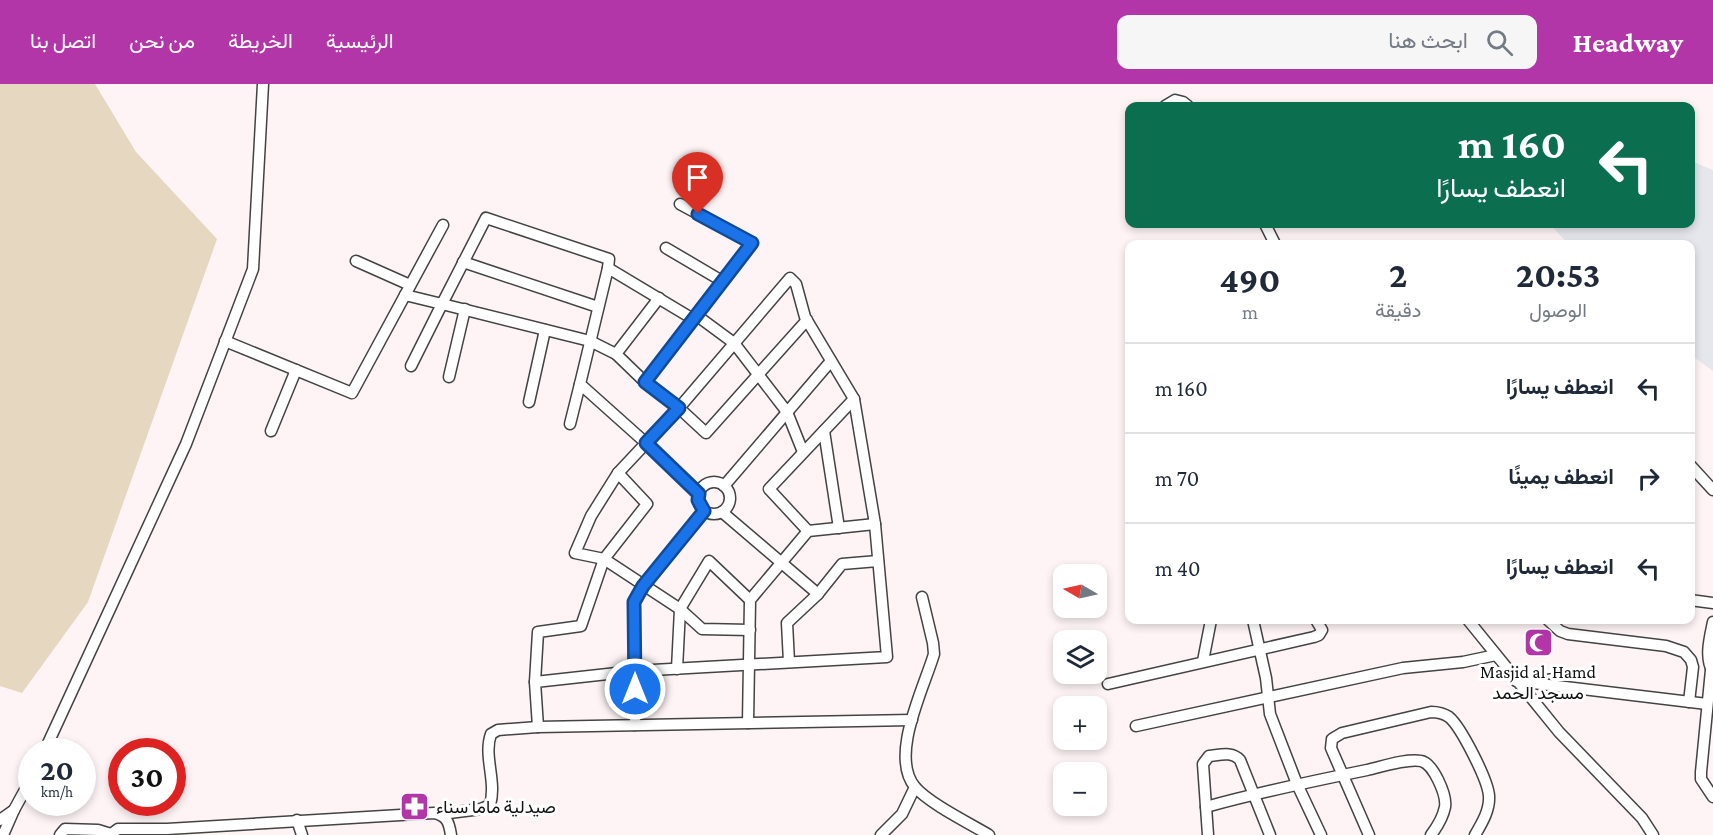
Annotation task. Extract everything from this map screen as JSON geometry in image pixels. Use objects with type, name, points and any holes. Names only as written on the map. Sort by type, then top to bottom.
[{"type":"street","points":[[50,738],[186,444],[253,269],[263,84]]},
{"type":"street","points":[[645,382],[752,243],[680,204]]},
{"type":"street","points":[[411,366],[486,218],[609,259],[570,424]]},
{"type":"street","points":[[225,341],[352,393],[442,225]]},
{"type":"street","points":[[666,248],[722,281]]},
{"type":"street","points":[[356,261],[410,285]]},
{"type":"street","points":[[463,262],[598,307]]},
{"type":"street","points":[[608,268],[694,317],[734,343],[787,411],[803,452]]},
{"type":"street","points":[[535,682],[635,671],[887,657],[875,524],[854,399],[807,320],[796,285],[790,278],[679,408],[618,473],[591,516],[575,553],[604,559],[680,609],[702,628],[750,630]]},
{"type":"street","points":[[405,295],[590,341],[616,354],[645,382],[679,408],[706,433],[807,320]]},
{"type":"street","points":[[616,354],[659,298]]},
{"type":"street","points":[[449,377],[465,309]]},
{"type":"street","points":[[530,402],[545,330]]},
{"type":"street","points":[[724,486],[831,361]]},
{"type":"street","points":[[272,431],[296,370]]},
{"type":"street","points":[[580,384],[699,494]]},
{"type":"street","points":[[808,531],[769,489],[854,399]]},
{"type":"street","points":[[824,431],[839,528]]},
{"type":"street","points":[[1695,470],[1713,490]]},
{"type":"street","points":[[538,727],[535,682],[538,632],[581,626],[604,559],[647,504],[618,473]]},
{"type":"street","points":[[709,483],[717,483],[724,486],[730,500],[722,512],[709,514],[704,511],[698,500],[699,494],[709,483]]},
{"type":"street","points":[[635,725],[634,602],[643,586],[704,511]]},
{"type":"street","points":[[722,512],[818,594]]},
{"type":"street","points":[[748,723],[750,600],[808,531],[875,524]]},
{"type":"street","points":[[677,669],[680,609],[709,561],[750,600]]},
{"type":"street","points":[[789,662],[787,623],[818,594],[842,564],[878,561]]},
{"type":"street","points":[[922,597],[932,634],[934,654],[912,720],[906,750],[907,767],[915,787],[937,804],[989,835]]},
{"type":"street","points":[[1695,601],[1713,603]]},
{"type":"street","points":[[1713,622],[1709,653],[1712,671],[1701,779],[1713,797]]},
{"type":"street","points":[[1203,661],[1210,624]]},
{"type":"street","points":[[1254,624],[1269,698],[1270,714],[1320,835]]},
{"type":"street","points":[[1108,684],[1302,640],[1319,635],[1321,628],[1318,624]]},
{"type":"street","points":[[1471,624],[1559,732],[1642,818],[1653,835]]},
{"type":"street","points":[[1560,625],[1578,636],[1666,646],[1684,652],[1691,660],[1693,667],[1689,702]]},
{"type":"street","points":[[1136,726],[1403,668],[1463,662],[1496,655]]},
{"type":"street","points":[[1516,681],[1689,702],[1708,713]]},
{"type":"street","points":[[1369,835],[1331,748],[1332,739],[1335,736],[1431,711],[1446,715],[1456,726],[1488,785],[1488,808],[1475,835]]},
{"type":"street","points":[[60,835],[65,829],[98,830],[111,835],[118,829],[153,832],[213,830],[297,819],[441,814],[481,809],[490,804],[493,794],[488,742],[491,734],[498,730],[538,727],[912,720]]},
{"type":"street","points":[[1208,835],[1203,764],[1209,756],[1224,754],[1237,757],[1268,835]]},
{"type":"street","points":[[1206,807],[1253,794],[1416,760],[1429,765],[1440,785],[1446,803],[1442,816],[1431,835]]},
{"type":"street","points":[[881,835],[902,814],[915,787]]},
{"type":"street","points":[[3,835],[18,803]]},
{"type":"street","points":[[0,820],[14,810]]},
{"type":"street","points":[[441,814],[449,822],[451,835]]},
{"type":"street","points":[[297,819],[302,835]]},
{"type":"shaded area","points":[[0,84],[95,84],[136,152],[217,239],[88,602],[22,693],[0,686]]},
{"type":"shaded area","points":[[1695,163],[1713,170],[1713,371],[1695,358],[1695,240],[1564,240],[1554,228],[1695,228]]},
{"type":"place","name":"Masjid al-Hamd مسجد الحمد","points":[[1538,643]]},
{"type":"place","name":"صيدلية ماما سناء","points":[[415,807]]},
{"type":"route","points":[[635,689],[634,602],[643,586],[704,511],[698,500],[699,494],[646,443],[679,408],[645,382],[752,243],[698,214]]}]
